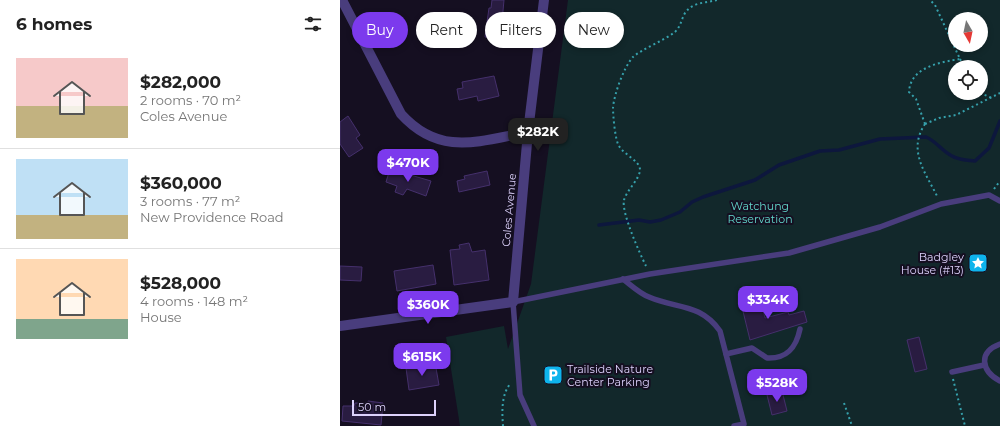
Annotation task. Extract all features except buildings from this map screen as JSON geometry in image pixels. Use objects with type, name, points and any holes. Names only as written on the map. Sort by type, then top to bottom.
[{"type":"street","points":[[342,0],[401,114],[411,125],[423,134],[444,142],[458,144],[528,132]]},
{"type":"street","name":"Coles Avenue","points":[[513,302],[528,132],[544,0]]},
{"type":"street","points":[[340,326],[513,302]]},
{"type":"lane","points":[[534,426],[520,396],[513,302],[650,274],[789,253],[880,227],[941,204],[989,195],[1000,201]]},
{"type":"lane","points":[[623,279],[650,298],[685,306],[713,321],[720,331],[744,425],[734,426]]},
{"type":"lane","points":[[726,354],[752,348],[767,358],[784,355],[797,343],[800,329]]},
{"type":"lane","points":[[1000,344],[988,351],[984,358],[984,365],[990,373],[1000,381]]},
{"type":"lane","points":[[952,372],[984,365]]},
{"type":"path","points":[[650,274],[631,231],[624,200],[640,171],[636,161],[624,153],[616,140],[613,108],[624,72],[629,62],[637,54],[662,41],[680,28],[685,13],[689,8],[700,3],[717,0]]},
{"type":"path","points":[[925,124],[916,99],[909,92],[912,81],[924,68],[960,59],[935,5],[930,0]]},
{"type":"path","points":[[941,204],[918,159],[916,147],[920,132],[925,124],[939,118],[956,115],[1000,93]]},
{"type":"path","points":[[988,96],[992,98]]},
{"type":"path","points":[[952,372],[965,426]]},
{"type":"path","points":[[503,426],[502,407],[507,387],[518,375]]},
{"type":"path","points":[[844,403],[852,426]]},
{"type":"green space","name":"Watchung Reservation","points":[[568,0],[1000,0],[1000,426],[460,426],[446,337],[504,326],[508,349],[531,284],[564,31],[564,48],[624,48],[624,12],[566,12]]},
{"type":"waterway","points":[[599,225],[639,220],[650,222],[661,220],[680,212],[692,202],[703,197],[755,180],[779,165],[820,151],[839,150],[880,139],[926,137],[954,157],[963,160],[975,161],[989,148],[1000,121]]},
{"type":"place","name":"Badgley House (#13)","points":[[978,263]]},
{"type":"place","name":"Trailside Nature Center Parking","points":[[553,375]]}]
